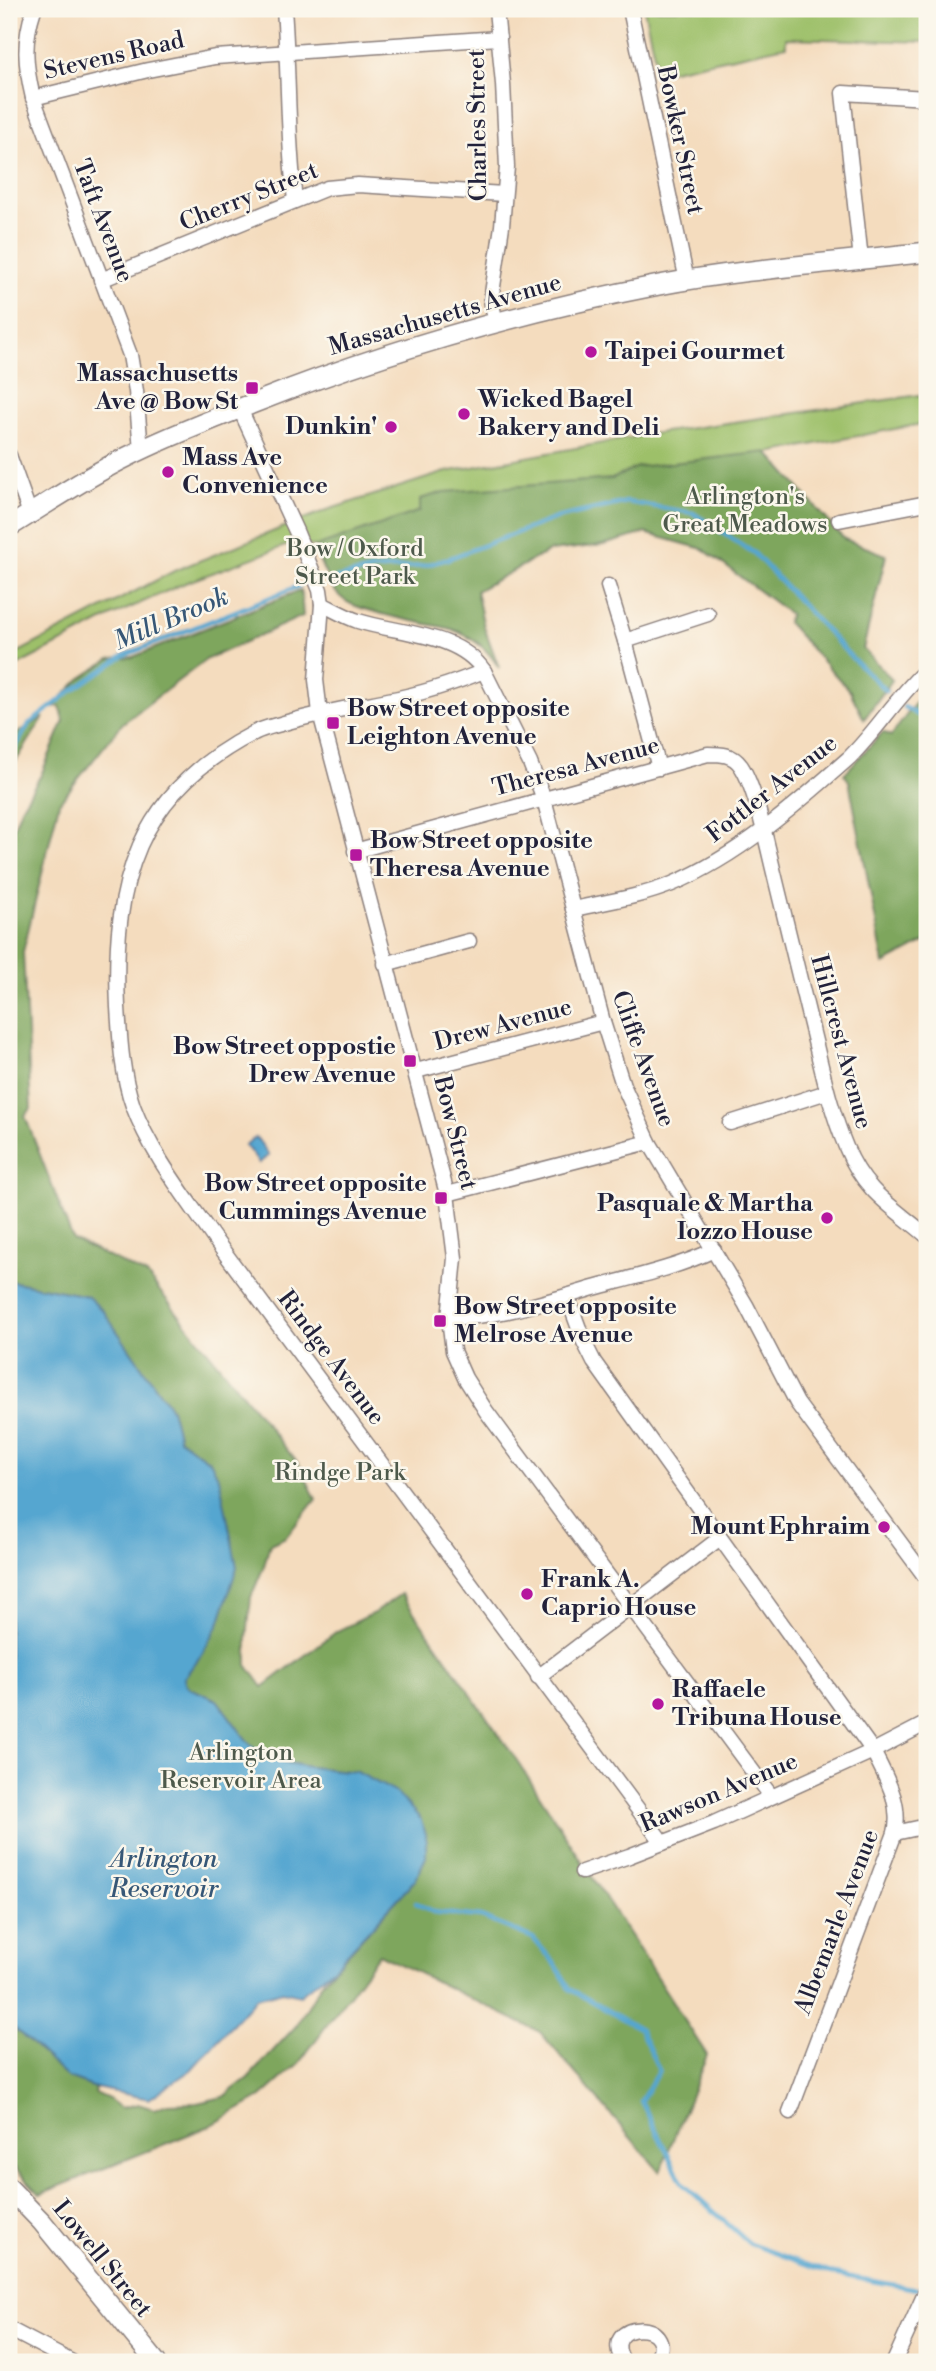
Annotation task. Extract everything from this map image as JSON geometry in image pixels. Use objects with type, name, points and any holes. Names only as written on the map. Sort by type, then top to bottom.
[{"type":"main road","name":"Massachusetts Avenue","points":[[9,527],[100,471],[141,450],[359,363],[496,323],[593,299],[732,273],[927,252]]},
{"type":"main road","name":"Lowell Street","points":[[9,2188],[41,2222],[156,2362]]},
{"type":"street","name":"Taft Avenue","points":[[34,9],[26,34],[27,73],[33,98],[130,355],[141,450]]},
{"type":"street","points":[[284,9],[288,51],[288,119],[295,200]]},
{"type":"street","name":"Charles Street","points":[[496,9],[507,167],[491,300],[496,323]]},
{"type":"street","name":"Bowker Street","points":[[630,9],[687,281]]},
{"type":"street","name":"Stevens Road","points":[[33,98],[215,57],[499,38]]},
{"type":"street","points":[[861,260],[842,93],[927,98]]},
{"type":"street","name":"Cherry Street","points":[[101,280],[327,188],[358,185],[505,194]]},
{"type":"street","name":"Bow Street","points":[[240,409],[305,550],[316,576],[323,604],[316,680],[320,713],[447,1194],[455,1258],[449,1318],[453,1350],[474,1393],[771,1796]]},
{"type":"street","points":[[9,455],[30,514]]},
{"type":"street","points":[[839,520],[927,503]]},
{"type":"street","points":[[608,586],[659,768]]},
{"type":"street","name":"Cliffe Avenue","points":[[323,604],[357,620],[428,637],[461,650],[484,671],[530,763],[544,799],[603,1022],[623,1085],[649,1142],[746,1305],[797,1403],[927,1579]]},
{"type":"street","points":[[625,641],[708,614]]},
{"type":"street","name":"Fottler Avenue","points":[[573,909],[624,899],[671,884],[709,866],[763,829],[850,757],[908,687],[927,669]]},
{"type":"street","name":"Rindge Avenue","points":[[484,671],[448,686],[320,713],[257,732],[211,757],[168,797],[138,846],[121,908],[117,983],[121,1050],[133,1105],[154,1151],[213,1237],[663,1843]]},
{"type":"street","name":"Theresa Avenue","points":[[355,851],[708,754],[729,756],[741,766],[763,829]]},
{"type":"street","name":"Hillcrest Avenue","points":[[763,829],[827,1092],[846,1146],[863,1178],[884,1204],[924,1230]]},
{"type":"street","points":[[385,964],[468,941]]},
{"type":"street","name":"Drew Avenue","points":[[416,1071],[603,1022]]},
{"type":"street","points":[[730,1123],[827,1092]]},
{"type":"street","points":[[447,1194],[649,1142]]},
{"type":"street","points":[[449,1318],[480,1318],[568,1296],[683,1263],[714,1250]]},
{"type":"street","name":"Albemarle Avenue","points":[[568,1296],[594,1362],[873,1751],[896,1802],[895,1833],[790,2112]]},
{"type":"street","points":[[538,1677],[720,1538]]},
{"type":"street","points":[[873,1751],[927,1723]]},
{"type":"street","name":"Rawson Avenue","points":[[582,1872],[663,1843],[873,1751]]},
{"type":"street","points":[[895,1833],[927,1826]]},
{"type":"street","points":[[894,2362],[927,2289]]},
{"type":"street","points":[[624,2362],[620,2355],[620,2342],[628,2332],[640,2328],[652,2332],[659,2342],[660,2351],[655,2362]]},
{"type":"street","points":[[9,2329],[72,2362]]},
{"type":"green space","points":[[644,9],[927,9],[927,42],[786,38],[786,46],[658,73]]},
{"type":"green space","name":"Arlington's Great Meadows","points":[[927,394],[927,423],[768,453],[844,539],[886,555],[863,649],[892,680],[864,719],[850,691],[787,622],[790,614],[703,549],[645,533],[603,545],[549,551],[476,591],[484,627],[499,668],[486,651],[453,630],[351,604],[338,593],[328,578],[315,546],[285,546],[185,583],[114,615],[9,670],[9,657],[176,570],[327,510],[446,472],[651,434]]},
{"type":"green space","name":"Arlington's Great Meadows","points":[[767,452],[844,539],[886,555],[863,649],[892,680],[864,719],[850,691],[787,622],[790,614],[703,549],[645,533],[603,545],[549,551],[476,591],[484,627],[499,668],[490,655],[467,635],[452,629],[378,613],[343,599],[329,582],[315,547],[420,511],[420,499],[444,492],[612,479],[637,467]]},
{"type":"green space","points":[[301,590],[303,616],[207,659],[123,723],[59,803],[23,952],[31,1109],[25,1116],[73,1240],[147,1275],[300,1466],[316,1499],[286,1537],[270,1544],[251,1597],[247,1665],[263,1687],[337,1631],[374,1613],[401,1594],[516,1759],[707,2055],[660,2172],[540,2032],[379,1954],[299,2063],[261,2097],[210,2126],[40,2194],[9,2162],[9,2023],[68,2078],[96,2088],[95,2093],[121,2108],[138,2104],[154,2109],[167,2104],[197,2103],[223,2097],[248,2078],[296,2026],[323,1981],[415,1880],[426,1857],[426,1834],[357,1772],[308,1767],[263,1755],[248,1742],[217,1700],[186,1685],[184,1679],[211,1462],[179,1439],[171,1409],[86,1296],[9,1281],[9,1155],[15,1114],[10,1113],[9,1123],[9,840],[21,808],[41,775],[64,721],[60,706],[52,707],[80,679],[110,659],[133,657]]},
{"type":"green space","points":[[927,687],[927,941],[884,964],[849,781],[844,774],[883,732],[891,736]]},
{"type":"green space","points":[[44,717],[9,772],[9,738]]},
{"type":"water","points":[[256,1137],[269,1155],[259,1163],[245,1145]]},
{"type":"water","name":"Arlington Reservoir","points":[[9,1281],[87,1296],[103,1311],[171,1409],[179,1439],[211,1462],[220,1481],[237,1567],[219,1624],[184,1678],[186,1685],[217,1700],[248,1742],[263,1755],[308,1767],[357,1772],[397,1793],[420,1818],[426,1834],[426,1857],[415,1880],[334,1968],[300,1995],[283,1991],[256,1998],[191,2070],[149,2099],[96,2088],[68,2078],[9,2023]]},
{"type":"waterway","points":[[337,578],[371,570],[423,566],[556,518],[627,502],[693,513],[754,553],[886,691]]},
{"type":"waterway","name":"Mill Brook","points":[[9,759],[29,724],[125,655],[299,586]]},
{"type":"waterway","name":"Mill Brook","points":[[904,707],[927,720]]},
{"type":"waterway","points":[[416,1903],[433,1912],[481,1917],[533,1938],[556,1965],[570,1989],[640,2029],[659,2070],[641,2101],[683,2184],[750,2244],[834,2274],[917,2289]]},
{"type":"place","name":"Taipei Gourmet","points":[[591,352]]},
{"type":"place","name":"Massachusetts Ave @ Bow St","points":[[252,388]]},
{"type":"place","name":"Wicked Bagel Bakery and Deli","points":[[464,414]]},
{"type":"place","name":"Dunkin'","points":[[391,427]]},
{"type":"place","name":"Mass Ave Convenience","points":[[168,472]]},
{"type":"place","name":"Bow Street opposite Leighton Avenue","points":[[333,723]]},
{"type":"place","name":"Bow Street opposite Theresa Avenue","points":[[356,855]]},
{"type":"place","name":"Bow Street oppostie Drew Avenue","points":[[410,1061]]},
{"type":"place","name":"Bow Street opposite Cummings Avenue","points":[[441,1198]]},
{"type":"place","name":"Pasquale & Martha Iozzo House","points":[[827,1218]]},
{"type":"place","name":"Bow Street opposite Melrose Avenue","points":[[440,1321]]},
{"type":"place","name":"Mount Ephraim","points":[[884,1527]]},
{"type":"place","name":"Frank A. Caprio House","points":[[527,1594]]},
{"type":"place","name":"Raffaele Tribuna House","points":[[658,1704]]},
{"type":"park label","name":"Bow / Oxford Street Park","points":[[355,563]]},
{"type":"park label","name":"Rindge Park","points":[[340,1473]]},
{"type":"park label","name":"Arlington Reservoir Area","points":[[241,1767]]}]
